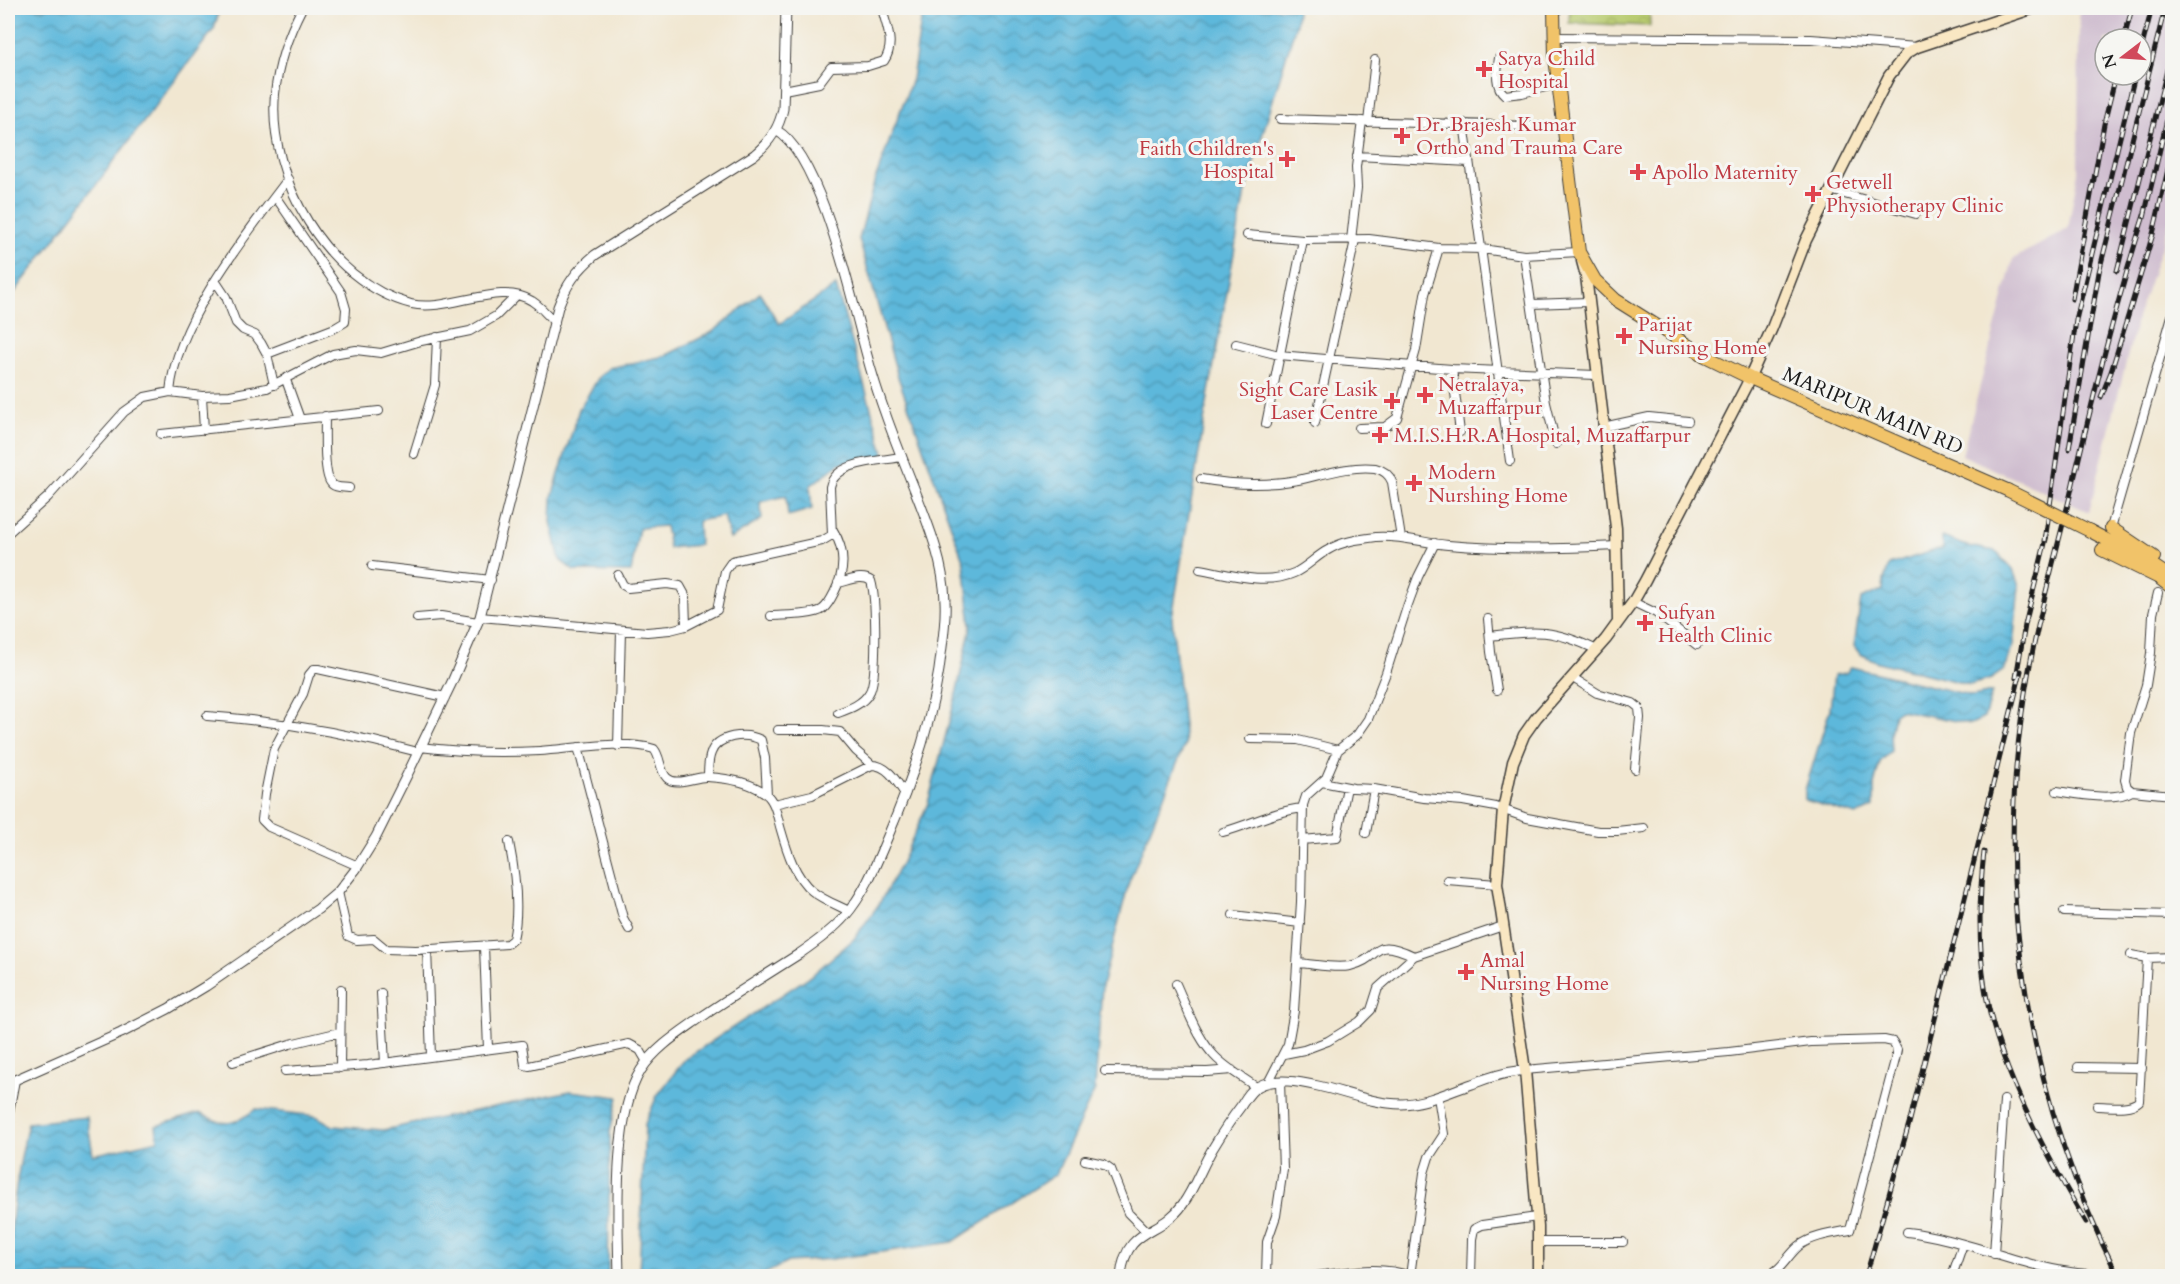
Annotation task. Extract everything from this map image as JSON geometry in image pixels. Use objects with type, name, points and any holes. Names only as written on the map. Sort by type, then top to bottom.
[{"type":"main road","points":[[1554,8],[1558,84],[1579,252],[1586,276],[1596,375],[1617,528],[1618,621]]},
{"type":"main road","points":[[1538,1276],[1537,1217],[1525,1070],[1497,884],[1503,810],[1513,762],[1524,735],[1536,718],[1597,650],[1633,602],[1750,378],[1806,240],[1889,76],[1906,54],[1917,47],[2034,8]]},
{"type":"main road","name":"MARIPUR MAIN RD","points":[[1579,252],[1595,279],[1616,300],[1705,356],[1750,378],[2007,490],[2145,560],[2172,578]]},
{"type":"main road","points":[[2111,528],[2172,569]]},
{"type":"main road","points":[[2102,550],[2172,588]]},
{"type":"street","points":[[302,8],[289,38],[275,93],[277,128],[288,179],[301,209],[327,247],[363,281],[380,292],[406,302],[436,306],[494,296],[516,296],[532,301],[555,322]]},
{"type":"street","points":[[8,1117],[11,1081],[104,1041],[175,1005],[286,933],[338,892],[358,867],[376,837],[445,697],[479,620],[555,322],[568,285],[585,263],[763,148],[781,119],[786,8]]},
{"type":"street","points":[[784,90],[819,83],[831,67],[868,66],[884,61],[889,52],[890,41],[882,8]]},
{"type":"street","points":[[1554,37],[1812,39],[1917,47]]},
{"type":"street","points":[[1499,58],[1498,84],[1505,95],[1529,92],[1558,84]]},
{"type":"street","points":[[1315,423],[1353,240],[1357,156],[1375,60]]},
{"type":"street","points":[[1280,119],[1564,127]]},
{"type":"street","points":[[1464,123],[1510,461]]},
{"type":"street","points":[[619,1276],[618,1209],[625,1113],[630,1091],[647,1062],[667,1042],[814,943],[849,911],[870,878],[905,794],[923,744],[936,690],[945,623],[945,601],[936,547],[872,375],[846,278],[826,216],[801,159],[788,140],[776,130]]},
{"type":"street","points":[[1357,156],[1469,162]]},
{"type":"street","points":[[170,392],[171,378],[178,353],[192,322],[216,282],[288,179]]},
{"type":"street","points":[[1830,190],[1916,214]]},
{"type":"street","points":[[267,354],[335,328],[345,322],[346,316],[341,292],[275,196]]},
{"type":"street","points":[[1247,235],[1303,240],[1369,239],[1524,255],[1579,252]]},
{"type":"street","points":[[1266,424],[1303,240]]},
{"type":"street","points":[[1359,428],[1385,427],[1397,418],[1419,336],[1425,294],[1439,248]]},
{"type":"street","points":[[1524,255],[1546,403],[1556,444]]},
{"type":"street","points":[[216,282],[226,297],[236,323],[243,330],[255,335],[267,354],[274,385]]},
{"type":"street","points":[[8,533],[48,497],[124,412],[145,397],[170,392],[202,396],[250,392],[286,380],[309,365],[333,354],[356,350],[381,353],[437,337],[470,331],[496,316],[516,296]]},
{"type":"street","points":[[1532,304],[1588,302]]},
{"type":"street","points":[[2111,528],[2172,316]]},
{"type":"street","points":[[414,454],[435,385],[437,337]]},
{"type":"street","points":[[1236,344],[1279,355],[1452,369],[1596,375]]},
{"type":"street","points":[[1452,369],[1460,432]]},
{"type":"street","points":[[286,380],[300,419]]},
{"type":"street","points":[[202,396],[204,430]]},
{"type":"street","points":[[161,434],[379,411]]},
{"type":"street","points":[[325,416],[326,461],[330,482],[334,486],[349,488]]},
{"type":"street","points":[[1603,428],[1648,417],[1688,421]]},
{"type":"street","points":[[417,618],[441,616],[621,631],[658,632],[686,626],[717,610],[720,605],[725,571],[732,561],[828,539],[832,536],[830,487],[838,471],[848,467],[902,458]]},
{"type":"street","points":[[1201,479],[1252,485],[1346,470],[1369,468],[1382,470],[1390,476],[1392,482],[1401,538]]},
{"type":"street","points":[[771,616],[822,609],[842,574],[842,555],[833,530]]},
{"type":"street","points":[[1200,569],[1253,578],[1284,577],[1295,573],[1329,549],[1342,543],[1378,537],[1491,547],[1617,546]]},
{"type":"street","points":[[1268,1083],[1284,1054],[1294,1011],[1300,923],[1303,808],[1306,796],[1322,782],[1338,750],[1357,735],[1368,719],[1389,665],[1418,577],[1435,543]]},
{"type":"street","points":[[372,566],[491,580]]},
{"type":"street","points":[[618,574],[623,585],[628,588],[667,584],[680,586],[685,595],[686,626]]},
{"type":"street","points":[[838,584],[859,578],[871,581],[875,644],[871,691],[862,701],[838,713]]},
{"type":"street","points":[[2132,791],[2127,787],[2125,780],[2126,756],[2146,685],[2151,653],[2153,614],[2158,594]]},
{"type":"street","points":[[1633,602],[1656,613],[1697,645]]},
{"type":"street","points":[[1488,619],[1497,690]]},
{"type":"street","points":[[618,746],[621,631]]},
{"type":"street","points":[[1490,636],[1528,632],[1558,633],[1597,650]]},
{"type":"street","points":[[358,867],[269,827],[264,823],[262,816],[274,749],[303,694],[309,675],[314,669],[445,697]]},
{"type":"street","points":[[1573,678],[1597,693],[1633,703],[1639,708],[1635,769]]},
{"type":"street","points":[[207,716],[287,723],[419,750],[538,751],[618,746],[640,746],[654,749],[669,780],[680,781],[708,777],[745,784],[767,795],[774,804],[788,850],[807,885],[819,896],[849,911]]},
{"type":"street","points":[[778,730],[840,732],[872,765]]},
{"type":"street","points":[[708,777],[709,760],[714,746],[733,736],[757,738],[761,740],[764,750],[767,795]]},
{"type":"street","points":[[1250,739],[1298,740],[1338,750]]},
{"type":"street","points":[[578,747],[623,918],[629,929]]},
{"type":"street","points":[[774,804],[812,795],[872,765],[888,771],[905,794]]},
{"type":"street","points":[[1322,782],[1424,798],[1463,801],[1527,818],[1598,831],[1644,828]]},
{"type":"street","points":[[1302,840],[1337,837],[1347,787]]},
{"type":"street","points":[[1366,833],[1374,789]]},
{"type":"street","points":[[2057,791],[2115,796],[2132,791],[2172,795]]},
{"type":"street","points":[[1223,832],[1248,825],[1279,811],[1303,808]]},
{"type":"street","points":[[338,892],[346,932],[352,938],[374,939],[386,950],[507,944],[513,939],[515,925],[515,888],[509,842]]},
{"type":"street","points":[[1447,880],[1497,884]]},
{"type":"street","points":[[2064,912],[2172,915]]},
{"type":"street","points":[[1233,915],[1300,923]]},
{"type":"street","points":[[1284,1054],[1328,1041],[1359,1022],[1371,1010],[1378,988],[1414,956],[1503,926]]},
{"type":"street","points":[[484,946],[488,1049]]},
{"type":"street","points":[[1298,963],[1348,966],[1360,962],[1383,947],[1414,956]]},
{"type":"street","points":[[427,949],[431,1056]]},
{"type":"street","points":[[2132,955],[2147,958],[2172,957]]},
{"type":"street","points":[[2097,1106],[2134,1105],[2139,1101],[2147,958]]},
{"type":"street","points":[[1176,984],[1210,1052],[1256,1087]]},
{"type":"street","points":[[340,1068],[341,989]]},
{"type":"street","points":[[381,993],[385,1063]]},
{"type":"street","points":[[233,1062],[290,1044],[340,1032]]},
{"type":"street","points":[[1121,1276],[1124,1256],[1128,1248],[1184,1204],[1213,1148],[1249,1093],[1256,1087],[1268,1083],[1320,1086],[1387,1104],[1419,1102],[1482,1080],[1525,1070],[1728,1052],[1811,1042],[1884,1040],[1893,1042],[1897,1050],[1895,1060],[1850,1230],[1800,1245],[1780,1269],[1767,1276]]},
{"type":"street","points":[[285,1071],[340,1068],[522,1045],[525,1065],[529,1066],[629,1044],[640,1050],[647,1062]]},
{"type":"street","points":[[2078,1067],[2142,1068]]},
{"type":"street","points":[[1105,1071],[1207,1072],[1232,1070]]},
{"type":"street","points":[[1266,1276],[1267,1242],[1276,1216],[1283,1169],[1280,1082]]},
{"type":"street","points":[[1316,1276],[1382,1272],[1410,1276],[1424,1173],[1430,1157],[1444,1134],[1438,1097]]},
{"type":"street","points":[[1994,1254],[2004,1100]]},
{"type":"street","points":[[1085,1160],[1104,1164],[1111,1169],[1124,1206],[1132,1218],[1147,1232]]},
{"type":"street","points":[[1471,1276],[1474,1229],[1482,1225],[1537,1217]]},
{"type":"street","points":[[1907,1232],[1963,1244],[2067,1275],[2088,1275]]},
{"type":"street","points":[[1538,1242],[1623,1242]]},
{"type":"street","points":[[1952,1276],[1963,1244]]},
{"type":"shaded area","points":[[2079,8],[2172,8],[2172,215],[2137,318],[2089,512],[1962,455],[2013,259],[2068,229],[2078,172]]},
{"type":"green space","points":[[1570,8],[1649,8],[1650,26],[1569,23]]},
{"type":"water","points":[[8,8],[220,8],[214,29],[8,301]]},
{"type":"water","points":[[923,8],[1297,8],[1296,24],[1245,192],[1207,403],[1172,618],[1185,744],[1129,882],[1102,986],[1095,1089],[1056,1174],[953,1242],[831,1259],[788,1262],[760,1276],[639,1276],[645,1124],[657,1096],[685,1059],[812,975],[854,939],[879,904],[902,862],[928,803],[955,699],[971,626],[964,563],[898,377],[859,239],[874,183],[912,79]]},
{"type":"water","points":[[836,286],[885,457],[840,463],[810,486],[812,509],[788,516],[786,496],[760,502],[762,519],[730,539],[724,516],[698,521],[699,545],[669,548],[665,526],[639,528],[631,572],[574,571],[560,560],[551,522],[552,497],[579,409],[599,377],[609,368],[665,356],[714,331],[760,293],[779,324]]},
{"type":"water","points":[[1942,537],[1967,546],[1995,551],[2013,570],[2019,586],[2013,645],[2004,670],[1991,679],[1970,685],[1878,662],[1860,654],[1854,646],[1861,599],[1883,590],[1889,565],[1942,548]]},
{"type":"water","points":[[1851,667],[1973,696],[1992,692],[1984,718],[1971,724],[1900,710],[1894,714],[1890,734],[1891,751],[1880,762],[1874,785],[1874,807],[1856,815],[1805,800],[1805,790],[1830,709],[1834,675],[1846,673]]},
{"type":"water","points":[[570,1091],[618,1097],[610,1132],[608,1276],[9,1276],[14,1199],[28,1123],[87,1117],[93,1155],[158,1140],[156,1126],[199,1113],[228,1123],[256,1109],[316,1116],[333,1126],[383,1130]]},
{"type":"railway","points":[[2127,27],[2132,8]]},
{"type":"railway","points":[[2147,27],[2152,8]]},
{"type":"railway","points":[[2069,449],[2099,272],[2165,8]]},
{"type":"railway","points":[[2117,271],[2172,50]]},
{"type":"railway","points":[[2072,299],[2104,124],[2113,87]]},
{"type":"railway","points":[[2045,541],[2076,320],[2132,87]]},
{"type":"railway","points":[[2144,217],[2172,98]]},
{"type":"railway","points":[[2101,397],[2111,372],[2153,234],[2172,152]]},
{"type":"railway","points":[[2118,1276],[2088,1211],[2062,1143],[2042,1073],[2027,1002],[2018,930],[2013,858],[2015,785],[2022,713],[2037,630],[2106,350],[2146,209]]},
{"type":"railway","points":[[2016,678],[2025,625],[2047,535]]},
{"type":"railway","points":[[1866,1276],[1910,1120],[2021,671]]},
{"type":"railway","points":[[1984,852],[1980,937],[1985,988],[1991,1017],[2000,1047],[2025,1109],[2055,1169],[2086,1222]]},
{"type":"place","name":"Satya Child Hospital","points":[[1484,69]]},
{"type":"place","name":"Dr. Brajesh Kumar Ortho and Trauma Care","points":[[1402,136]]},
{"type":"place","name":"Faith Children's Hospital","points":[[1287,159]]},
{"type":"place","name":"Apollo Maternity","points":[[1638,172]]},
{"type":"place","name":"Getwell Physiotherapy Clinic","points":[[1813,194]]},
{"type":"place","name":"Parijat Nursing Home","points":[[1624,336]]},
{"type":"place","name":"Netralaya, Muzaffarpur","points":[[1425,395]]},
{"type":"place","name":"Sight Care Lasik Laser Centre","points":[[1392,401]]},
{"type":"place","name":"M.I.S.H.R.A Hospital, Muzaffarpur","points":[[1380,435]]},
{"type":"place","name":"Modern Nurshing Home","points":[[1414,483]]},
{"type":"place","name":"Sufyan Health Clinic","points":[[1645,623]]},
{"type":"place","name":"Amal Nursing Home","points":[[1466,972]]}]
